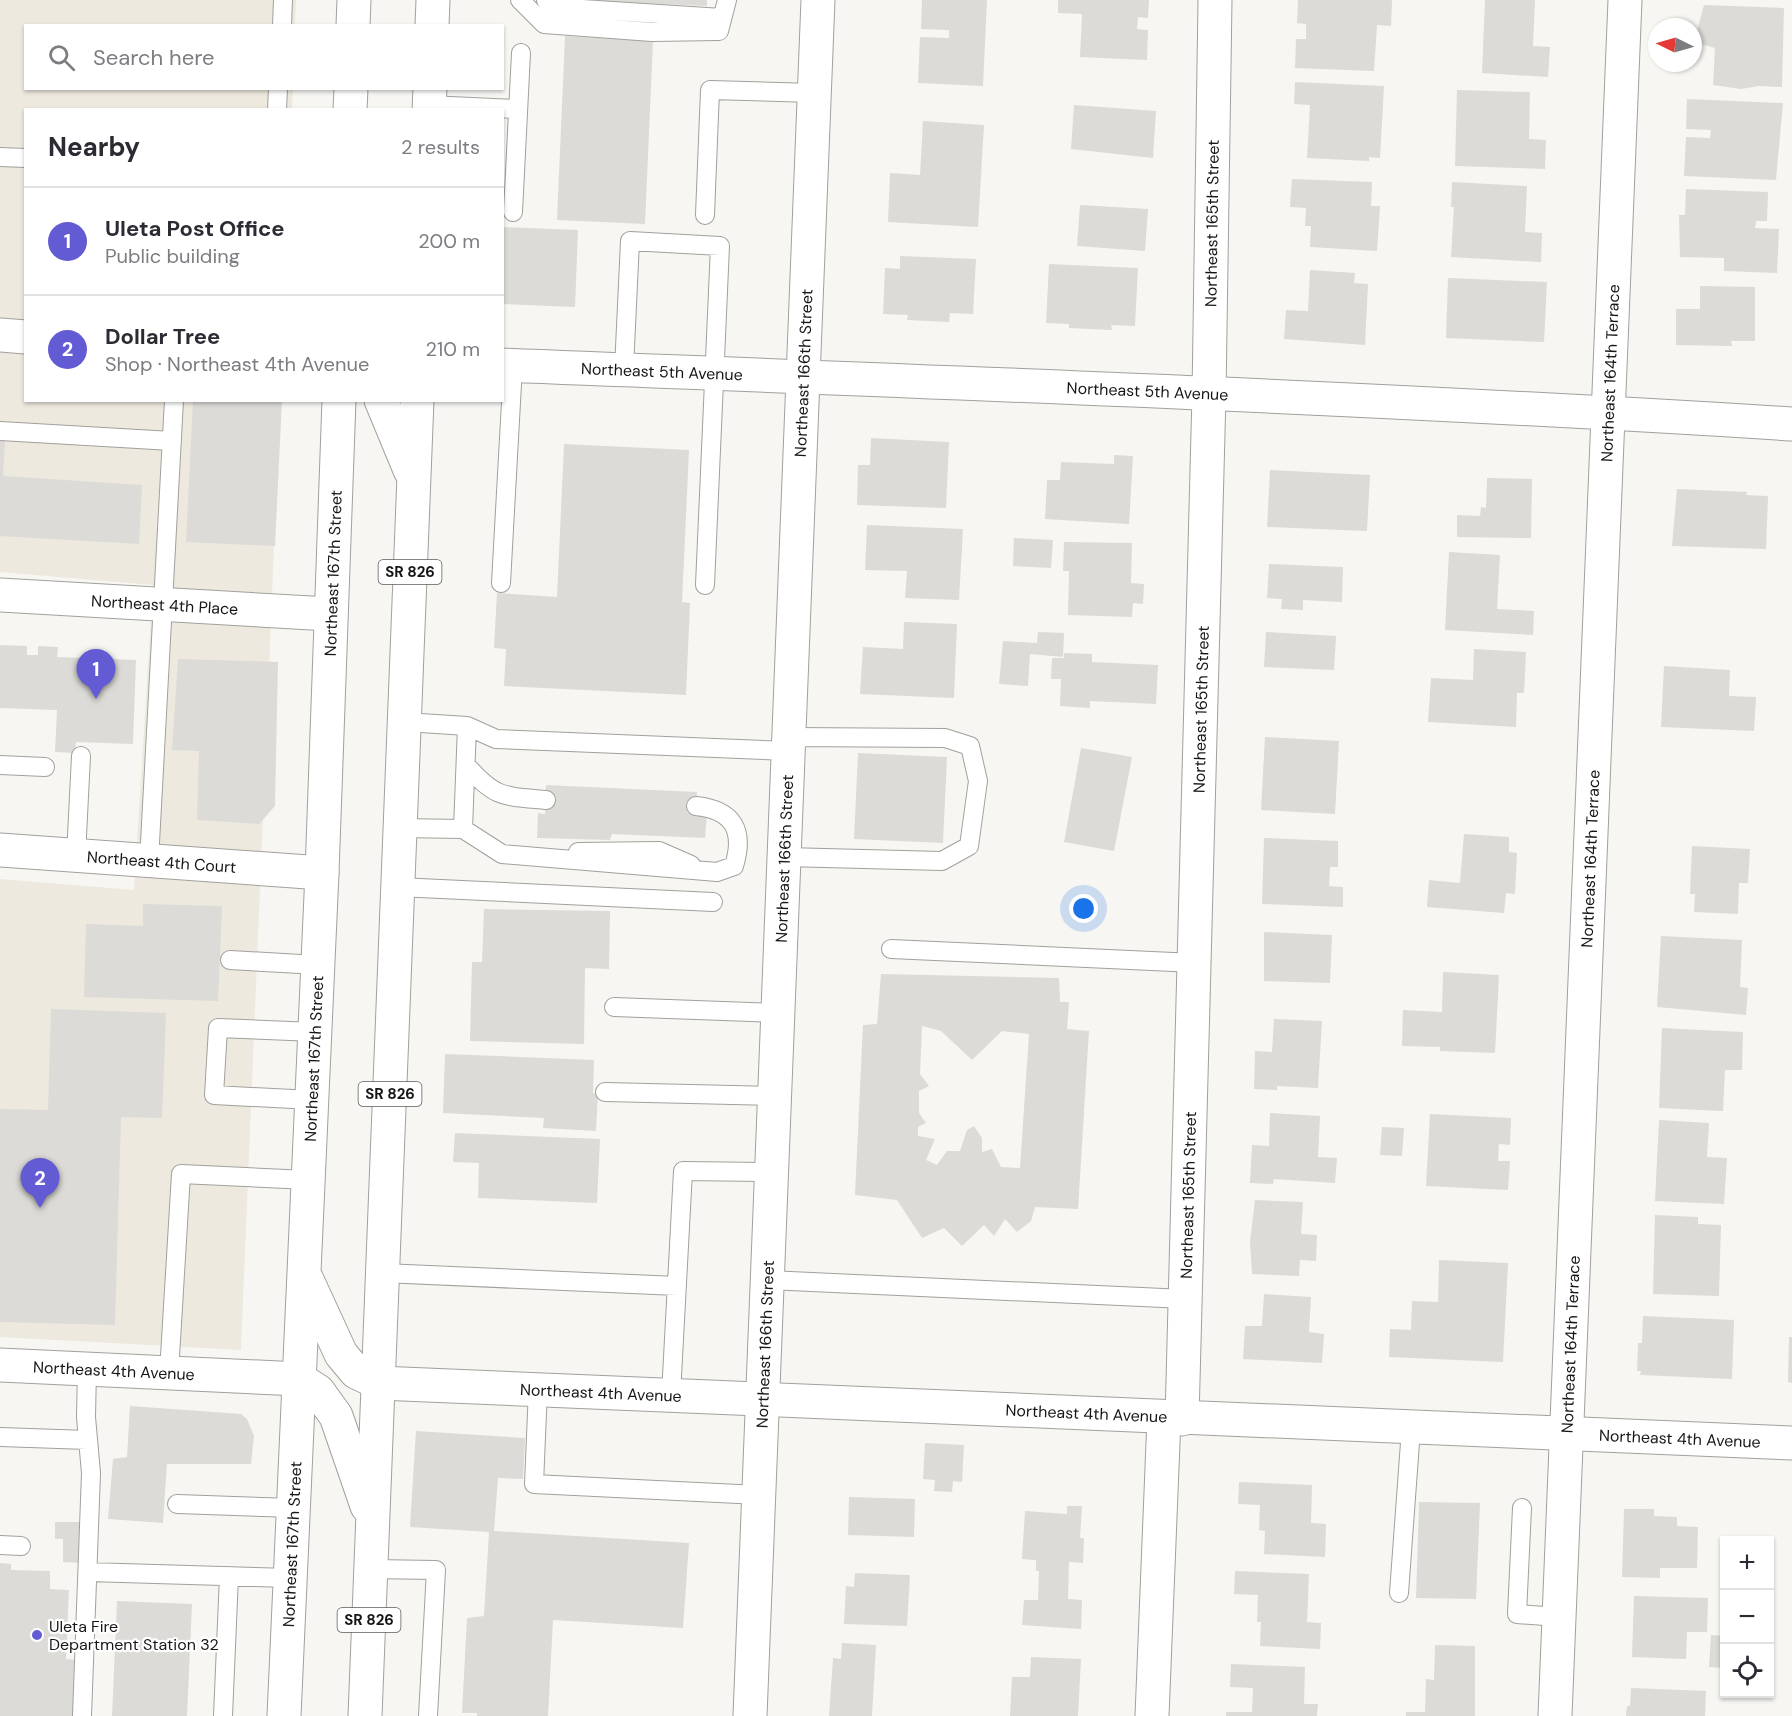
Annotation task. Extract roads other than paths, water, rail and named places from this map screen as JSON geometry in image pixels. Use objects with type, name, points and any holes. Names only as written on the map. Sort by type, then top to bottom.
[{"type":"street","points":[[353,24],[354,0]]},
{"type":"street","points":[[432,24],[433,0]]},
{"type":"street","name":"Northeast 166th Street","points":[[750,1716],[818,0]]},
{"type":"street","name":"Northeast 165th Street","points":[[1152,1716],[1173,1418],[1185,1299],[1209,395],[1215,0]]},
{"type":"street","name":"Northeast 164th Terrace","points":[[1555,1716],[1606,412],[1625,0]]},
{"type":"street","points":[[350,108],[351,90]]},
{"type":"street","points":[[0,335],[24,337]]},
{"type":"street","name":"Northeast 5th Avenue","points":[[508,366],[804,376],[1606,412],[1792,424]]},
{"type":"street","name":"Northeast 167th Street","points":[[284,1716],[322,873],[329,614],[339,402]]},
{"type":"street","points":[[382,402],[414,480]]},
{"type":"street","name":"SR 826","points":[[364,1716],[380,1383],[417,402]]},
{"type":"street","name":"Northeast 4th Place","points":[[0,595],[329,614]]},
{"type":"street","name":"Northeast 4th Court","points":[[0,850],[322,873]]},
{"type":"street","points":[[304,1273],[341,1354],[356,1372],[380,1383]]},
{"type":"street","name":"Northeast 4th Avenue","points":[[0,1365],[299,1379]]},
{"type":"street","points":[[299,1379],[318,1390],[336,1416],[373,1524]]},
{"type":"street","name":"Northeast 4th Avenue","points":[[380,1383],[763,1398],[1566,1436],[1792,1443]]},
{"type":"lane","points":[[282,24],[283,0]]},
{"type":"lane","points":[[520,0],[544,24],[652,32],[719,30],[727,0]]},
{"type":"lane","points":[[546,0],[551,7],[722,18]]},
{"type":"lane","points":[[513,212],[521,53]]},
{"type":"lane","points":[[277,108],[278,90]]},
{"type":"lane","points":[[705,215],[710,90],[814,93]]},
{"type":"lane","points":[[429,101],[518,109]]},
{"type":"lane","points":[[0,157],[24,158]]},
{"type":"lane","points":[[624,369],[630,242],[720,246],[705,585]]},
{"type":"lane","points":[[501,583],[508,366]]},
{"type":"lane","points":[[149,861],[174,402]]},
{"type":"lane","points":[[0,431],[172,441]]},
{"type":"lane","points":[[405,722],[467,726],[496,739],[728,749],[789,744],[945,738],[970,746],[978,781],[969,846],[942,861],[785,857]]},
{"type":"lane","points":[[464,829],[467,726]]},
{"type":"lane","points":[[76,856],[81,756]]},
{"type":"lane","points":[[0,765],[45,767]]},
{"type":"lane","points":[[466,765],[485,787],[503,796],[546,800]]},
{"type":"lane","points":[[400,828],[464,829],[502,854],[528,857],[717,872],[734,866],[739,849],[734,824],[717,808],[696,806]]},
{"type":"lane","points":[[398,887],[712,902]]},
{"type":"lane","points":[[891,949],[1195,963]]},
{"type":"lane","points":[[230,960],[318,965]]},
{"type":"lane","points":[[614,1008],[778,1013]]},
{"type":"lane","points":[[312,1100],[214,1095],[218,1028],[315,1032]]},
{"type":"lane","points":[[605,1092],[776,1096]]},
{"type":"lane","points":[[671,1395],[683,1171],[772,1172]]},
{"type":"lane","points":[[170,1373],[181,1174],[308,1180]]},
{"type":"lane","points":[[383,1273],[677,1286]]},
{"type":"lane","points":[[768,1281],[1185,1299]]},
{"type":"lane","points":[[82,1716],[91,1473],[86,1417],[87,1369]]},
{"type":"lane","points":[[538,1389],[534,1484],[759,1495]]},
{"type":"lane","points":[[1399,1593],[1411,1429]]},
{"type":"lane","points":[[0,1437],[88,1440]]},
{"type":"lane","points":[[177,1504],[294,1508]]},
{"type":"lane","points":[[1522,1508],[1517,1614],[1559,1617]]},
{"type":"lane","points":[[0,1545],[21,1546]]},
{"type":"lane","points":[[371,1569],[436,1570],[428,1716]]},
{"type":"lane","points":[[88,1572],[290,1578]]},
{"type":"lane","points":[[223,1716],[229,1576]]},
{"type":"place","name":"Uleta Post Office","points":[[96,699]]},
{"type":"place","name":"Dollar Tree","points":[[40,1208]]},
{"type":"place","name":"Uleta Fire Department Station 32","points":[[37,1635]]}]
